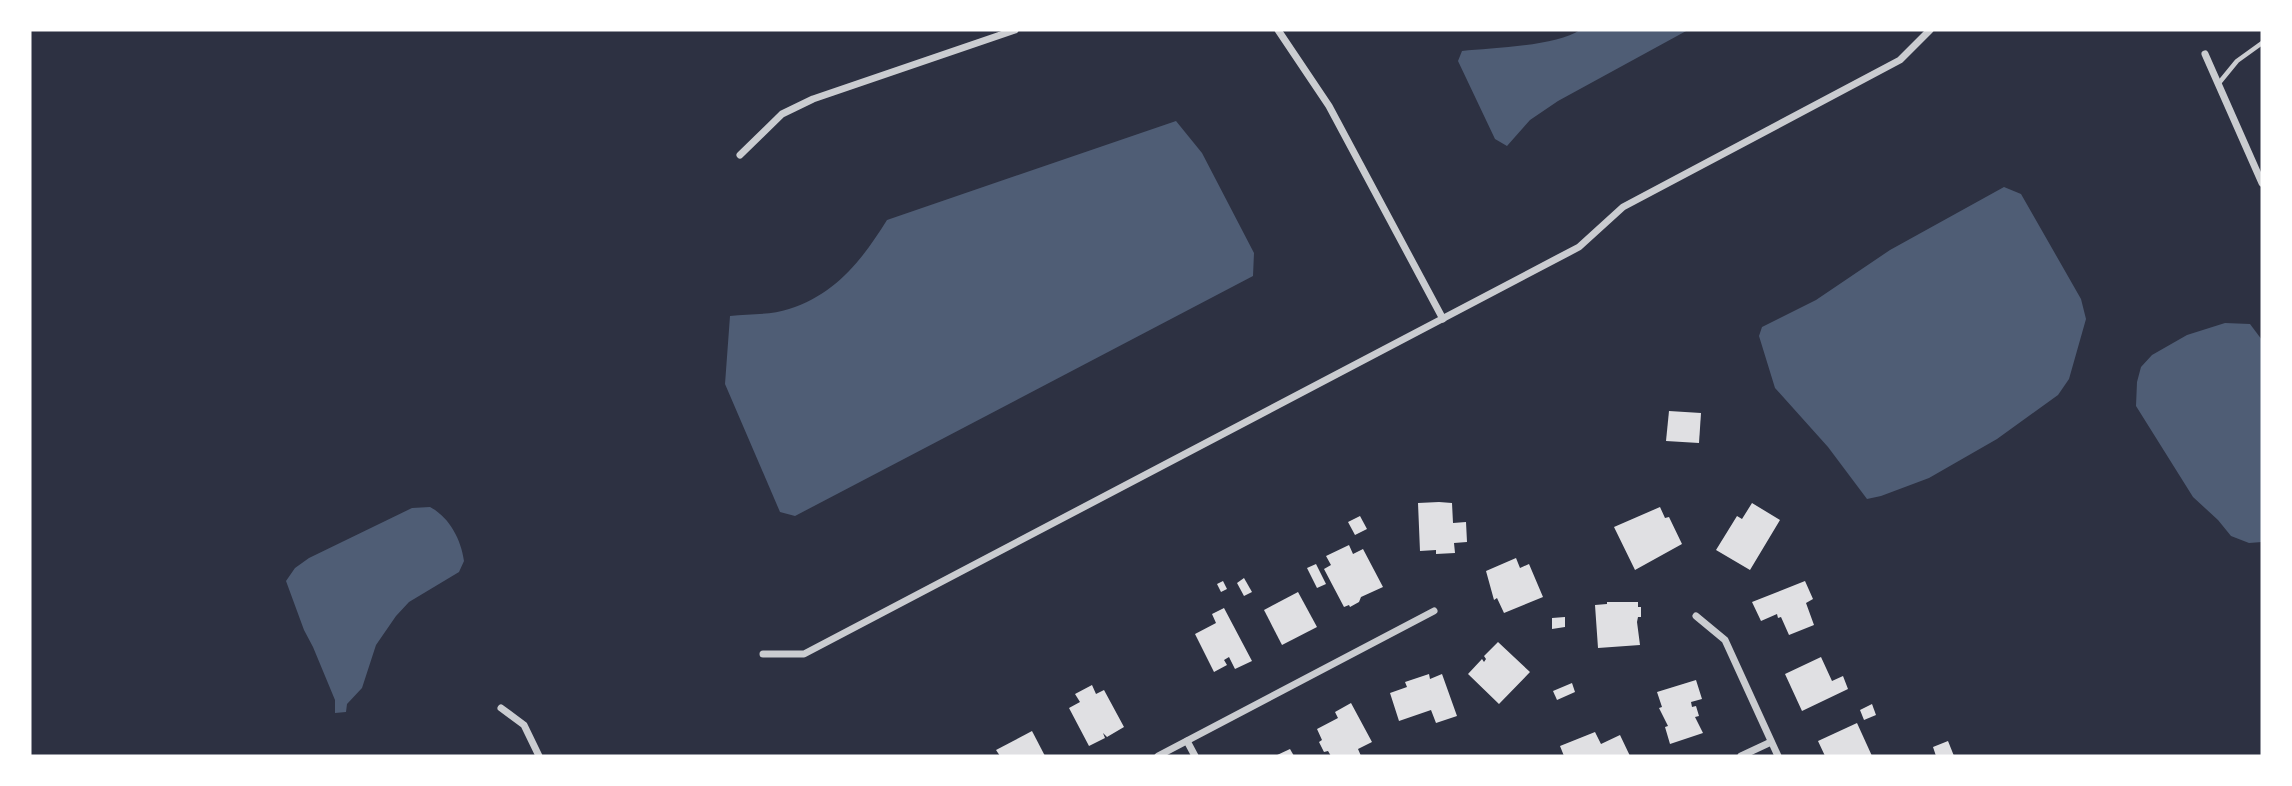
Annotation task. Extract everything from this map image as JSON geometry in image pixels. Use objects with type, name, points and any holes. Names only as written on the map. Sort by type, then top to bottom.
[{"type":"street","points":[[740,155],[782,114],[813,99],[1015,30]]},
{"type":"street","points":[[1278,30],[1329,106],[1443,319]]},
{"type":"street","points":[[763,654],[804,654],[1579,247],[1623,207],[1900,60],[1930,30]]},
{"type":"street","points":[[2205,54],[2262,183]]},
{"type":"street","points":[[1158,756],[1434,611]]},
{"type":"street","points":[[1696,616],[1725,640],[1778,756]]},
{"type":"street","points":[[501,708],[524,725],[538,756]]},
{"type":"street","points":[[1187,741],[1195,756]]},
{"type":"street","points":[[1741,756],[1772,742]]},
{"type":"lane","points":[[2218,84],[2237,61],[2262,43]]},
{"type":"water","points":[[1580,30],[1688,30],[1558,101],[1530,120],[1507,146],[1495,139],[1458,61],[1462,51],[1540,43]]},
{"type":"water","points":[[1176,121],[1202,153],[1254,253],[1253,276],[795,516],[780,512],[725,384],[730,316],[782,311],[806,303],[821,294],[857,262],[887,220]]},
{"type":"water","points":[[2004,187],[2021,194],[2081,299],[2086,319],[2069,379],[2058,395],[1997,439],[1929,478],[1867,499],[1828,447],[1775,388],[1759,336],[1762,327],[1816,300],[1890,250]]},
{"type":"water","points":[[2225,323],[2250,324],[2262,340],[2262,542],[2249,543],[2231,536],[2193,497],[2136,406],[2141,367],[2152,355],[2187,335]]},
{"type":"water","points":[[430,507],[443,517],[457,537],[464,561],[459,572],[409,602],[396,616],[376,645],[362,688],[347,704],[346,712],[335,713],[335,700],[286,581],[295,568],[309,558],[412,508]]},
{"type":"building","points":[[1669,411],[1701,413],[1699,443],[1666,441]]},
{"type":"building","points":[[1418,503],[1452,503],[1453,523],[1466,522],[1467,542],[1454,543],[1455,553],[1420,551]]},
{"type":"building","points":[[1752,503],[1780,520],[1750,570],[1716,550],[1737,516],[1742,519]]},
{"type":"building","points":[[1660,507],[1665,518],[1669,517],[1682,544],[1635,570],[1614,527]]},
{"type":"building","points":[[1360,516],[1367,529],[1355,535],[1348,522]]},
{"type":"building","points":[[1349,545],[1353,554],[1363,549],[1383,587],[1361,597],[1359,602],[1350,607],[1344,607],[1324,569],[1331,565],[1326,556]]},
{"type":"building","points":[[1516,558],[1520,568],[1529,564],[1543,597],[1504,613],[1497,598],[1494,600],[1486,571]]},
{"type":"building","points":[[1316,564],[1326,584],[1317,588],[1307,568]]},
{"type":"building","points":[[1244,578],[1252,592],[1244,596],[1237,583]]},
{"type":"building","points":[[1223,581],[1227,589],[1221,592],[1217,584]]},
{"type":"building","points":[[1805,581],[1813,599],[1806,603],[1814,625],[1789,635],[1777,614],[1761,621],[1752,602]]},
{"type":"building","points":[[1298,592],[1317,627],[1282,645],[1264,610]]},
{"type":"building","points":[[1607,602],[1638,602],[1638,607],[1641,607],[1641,617],[1638,617],[1637,622],[1640,645],[1598,648],[1595,605]]},
{"type":"building","points":[[1224,608],[1252,661],[1235,669],[1229,657],[1224,660],[1227,665],[1214,672],[1195,634],[1216,623],[1212,614]]},
{"type":"building","points":[[1565,617],[1565,627],[1552,629],[1552,618]]},
{"type":"building","points":[[1498,642],[1530,672],[1499,704],[1468,674],[1482,659],[1484,662],[1484,656]]},
{"type":"building","points":[[1821,657],[1832,681],[1843,676],[1848,689],[1802,711],[1785,674]]},
{"type":"building","points":[[1429,674],[1430,679],[1442,674],[1457,716],[1436,723],[1431,710],[1399,721],[1390,693],[1407,687],[1405,682]]},
{"type":"building","points":[[1696,680],[1702,699],[1691,702],[1692,707],[1696,706],[1699,716],[1695,717],[1703,733],[1670,744],[1665,727],[1668,726],[1659,708],[1662,707],[1657,692]]},
{"type":"building","points":[[1572,683],[1575,692],[1557,700],[1553,691]]},
{"type":"building","points":[[1092,685],[1096,694],[1104,690],[1124,727],[1107,737],[1103,733],[1105,738],[1089,746],[1069,708],[1080,702],[1075,694]]},
{"type":"building","points":[[1351,703],[1372,742],[1358,749],[1361,756],[1331,756],[1328,751],[1324,752],[1317,729],[1338,718],[1335,712]]},
{"type":"building","points":[[1872,704],[1876,715],[1864,720],[1860,710]]},
{"type":"building","points":[[1857,723],[1872,756],[1825,756],[1818,741]]},
{"type":"building","points":[[1032,731],[1045,756],[1000,756],[996,750]]},
{"type":"building","points":[[1595,732],[1601,744],[1620,735],[1630,756],[1564,756],[1560,746]]},
{"type":"building","points":[[1948,741],[1954,756],[1936,756],[1933,747]]},
{"type":"building","points":[[1290,749],[1294,756],[1275,756]]}]
